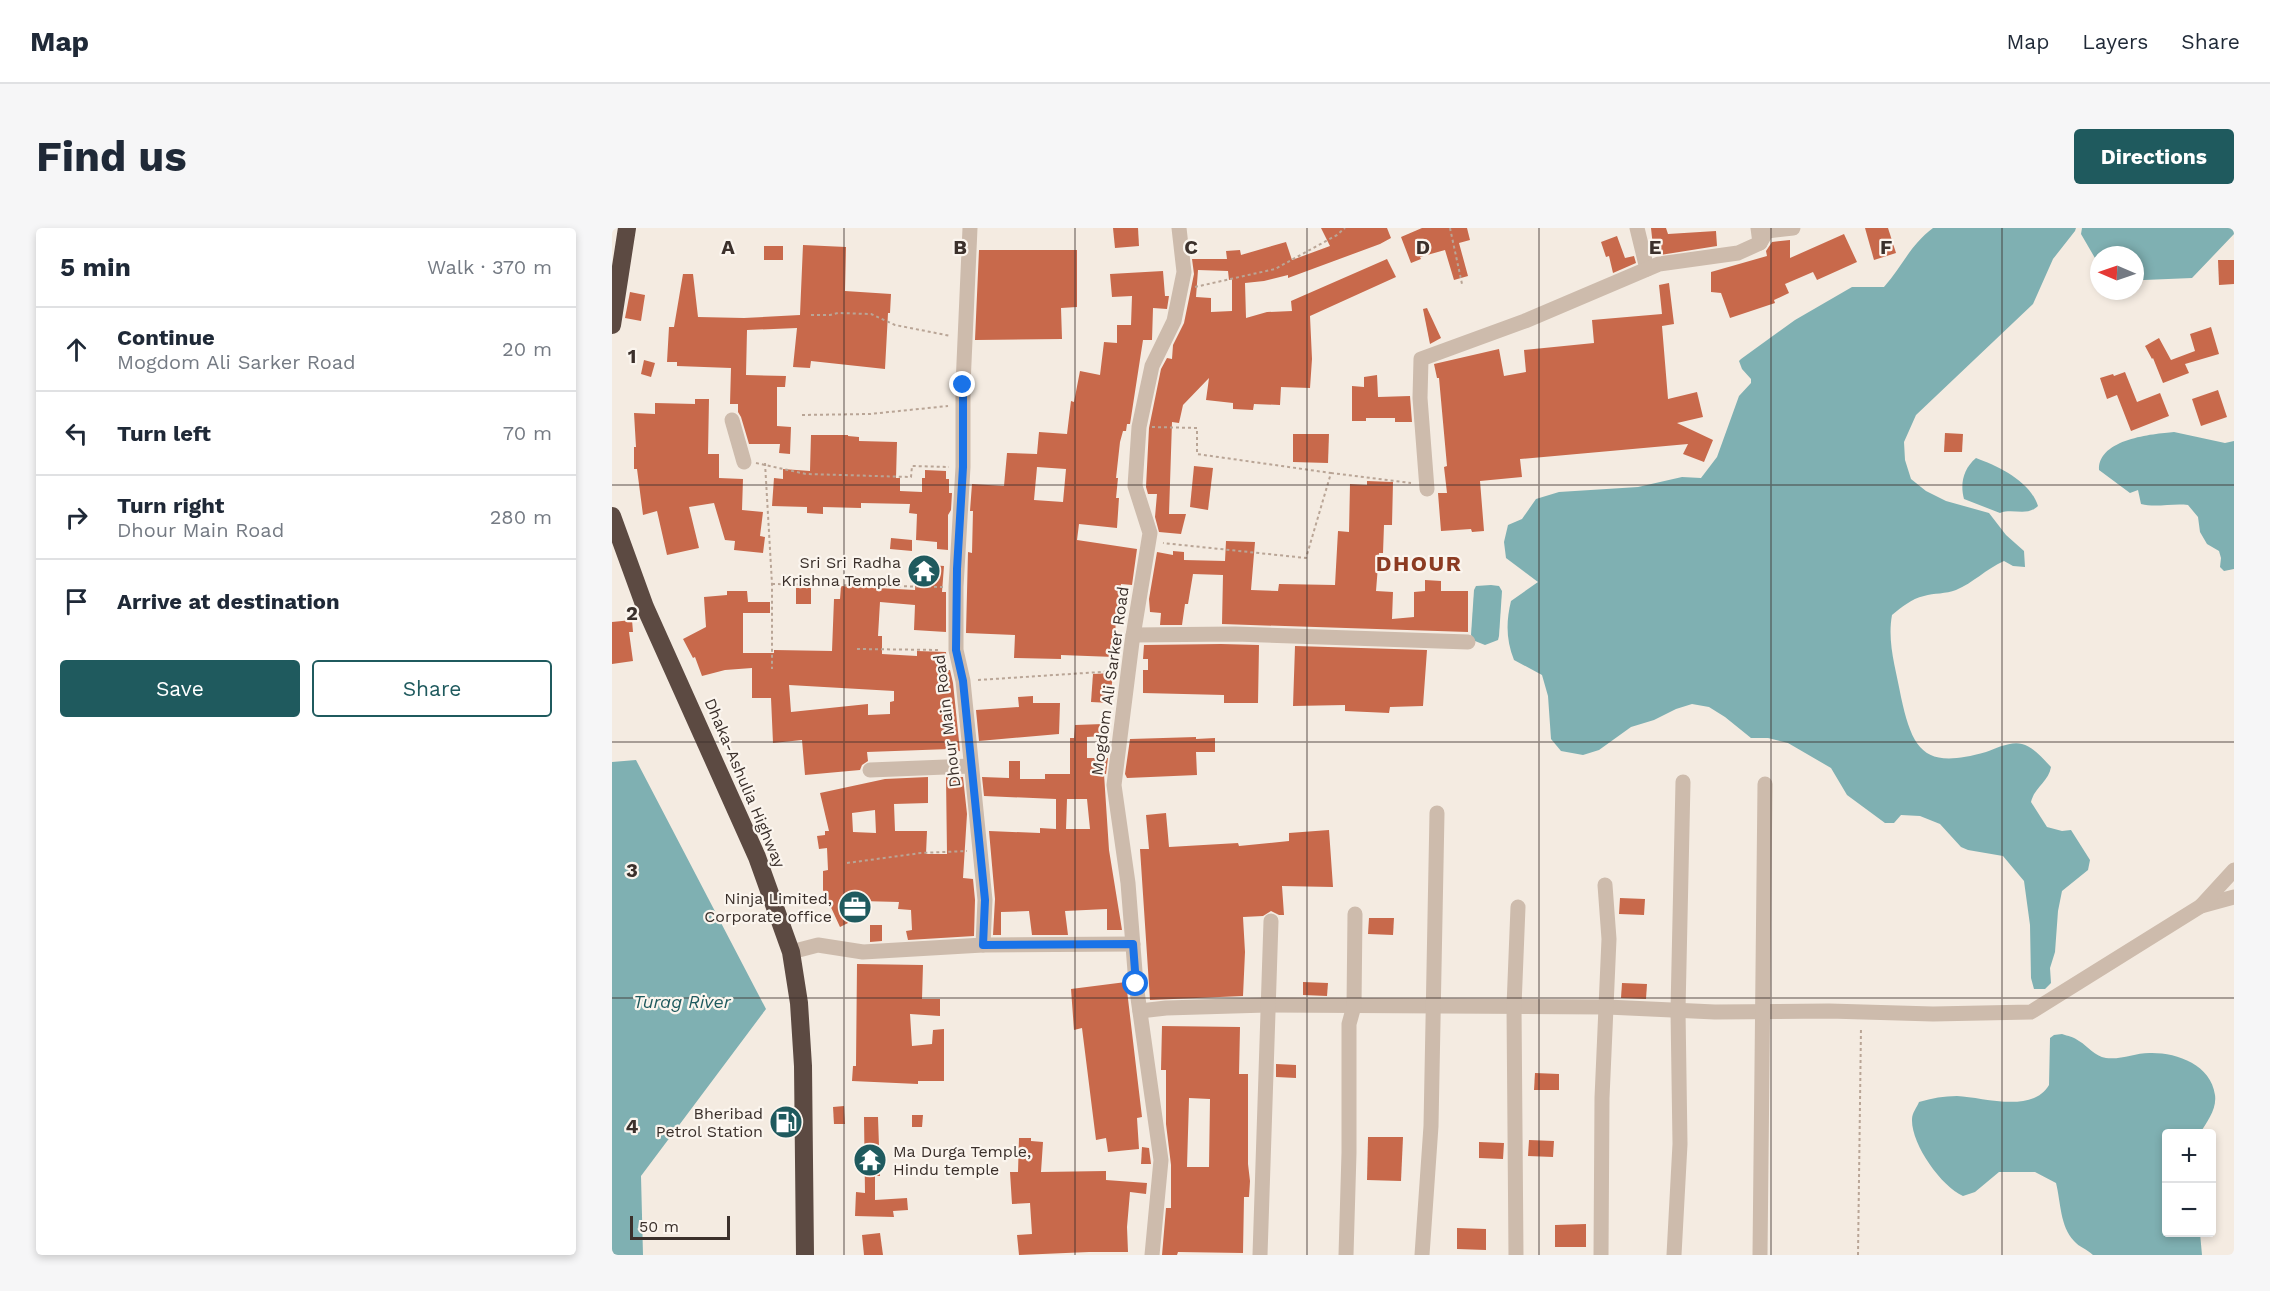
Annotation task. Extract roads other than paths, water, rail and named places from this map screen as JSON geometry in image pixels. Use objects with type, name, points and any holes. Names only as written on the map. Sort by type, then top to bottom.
[{"type":"highway","points":[[612,325],[627,228]]},
{"type":"highway","name":"Dhaka-Ashulia Highway","points":[[613,524],[645,607],[757,857],[791,952],[799,1003],[803,1066],[805,1255]]},
{"type":"street","name":"Dhour Main Road","points":[[970,228],[963,405],[963,467],[956,587],[956,650],[963,681],[985,900],[983,945]]},
{"type":"street","name":"Mogdom Ali Sarker Road","points":[[1152,1255],[1161,1160],[1140,1011],[1128,884],[1114,785],[1133,634],[1150,534],[1135,486],[1139,427],[1152,366],[1174,321],[1184,272],[1179,228]]},
{"type":"street","points":[[1637,228],[1647,269]]},
{"type":"street","points":[[1427,487],[1420,398],[1421,359],[1525,321],[1659,264],[1738,254],[1767,231],[1793,228]]},
{"type":"street","points":[[732,420],[744,462]]},
{"type":"street","points":[[1133,634],[1235,634],[1468,642]]},
{"type":"street","points":[[870,770],[970,765]]},
{"type":"street","points":[[1674,1255],[1680,1144],[1678,1010],[1683,782]]},
{"type":"street","points":[[1760,1255],[1765,784]]},
{"type":"street","points":[[1422,1255],[1431,1126],[1431,1007],[1435,938],[1437,813]]},
{"type":"street","points":[[1140,1011],[1267,1005],[1607,1007],[1933,1014],[2031,1012],[2201,906],[2234,870]]},
{"type":"street","points":[[1601,1255],[1602,1098],[1609,939],[1605,885]]},
{"type":"street","points":[[2201,906],[2234,897]]},
{"type":"street","points":[[1516,1255],[1515,1006],[1518,907]]},
{"type":"street","points":[[1346,1255],[1349,1153],[1348,1024],[1354,1006],[1355,914]]},
{"type":"street","points":[[1260,1255],[1271,921]]},
{"type":"street","points":[[791,952],[818,945],[863,952],[983,945],[1133,944]]},
{"type":"water","points":[[1933,228],[2076,228],[2053,259],[2033,304],[1916,415],[1904,442],[1905,460],[1911,479],[1926,491],[1946,501],[1989,513],[2006,535],[2024,551],[2025,567],[2013,566],[2004,561],[1956,590],[1915,599],[1892,615],[1891,625],[1893,656],[1906,716],[1917,743],[1926,752],[1936,757],[1966,757],[2018,743],[2034,750],[2051,767],[2031,802],[2047,827],[2062,831],[2071,830],[2090,860],[2088,870],[2062,891],[2055,952],[2050,968],[2051,983],[2045,989],[2034,989],[2031,978],[2030,925],[2024,881],[2003,856],[1961,847],[1940,824],[1920,816],[1901,815],[1894,823],[1885,823],[1847,795],[1831,768],[1788,743],[1768,738],[1751,738],[1709,707],[1692,704],[1676,709],[1654,720],[1631,727],[1599,750],[1583,755],[1561,751],[1551,739],[1548,696],[1542,675],[1514,660],[1508,638],[1511,601],[1538,582],[1506,558],[1504,542],[1508,525],[1522,519],[1536,499],[1559,492],[1638,487],[1682,477],[1701,478],[1717,457],[1739,396],[1751,383],[1751,379],[1742,369],[1739,361],[1795,320],[1852,287],[1884,287],[1912,249]]},
{"type":"water","points":[[2082,228],[2234,228],[2234,234],[2192,278],[2144,280],[2144,246],[2090,246],[2090,250],[2081,234]]},
{"type":"water","points":[[2174,432],[2225,443],[2234,441],[2234,569],[2224,571],[2220,567],[2219,551],[2207,544],[2200,532],[2198,517],[2188,505],[2141,504],[2138,490],[2130,493],[2099,470],[2101,460],[2107,451],[2116,445],[2153,434]]},
{"type":"water","points":[[1976,458],[1994,465],[2021,482],[2034,497],[2038,506],[2025,512],[2000,513],[1964,499],[1962,488],[1964,477],[1968,467]]},
{"type":"water","points":[[1476,586],[1499,586],[1502,591],[1499,636],[1498,640],[1485,645],[1475,641],[1471,635],[1474,590]]},
{"type":"water","name":"Turag River","points":[[636,760],[766,1009],[641,1176],[643,1255],[612,1255],[612,762]]},
{"type":"water","points":[[2062,1034],[2071,1037],[2106,1058],[2146,1053],[2172,1055],[2192,1063],[2207,1076],[2212,1085],[2215,1100],[2211,1115],[2202,1129],[2162,1129],[2162,1237],[2200,1237],[2202,1255],[2093,1255],[2069,1235],[2056,1183],[2035,1172],[1999,1172],[1975,1192],[1963,1196],[1954,1191],[1929,1163],[1916,1140],[1913,1129],[1912,1117],[1919,1102],[1952,1096],[2006,1102],[2031,1099],[2041,1094],[2049,1085],[2050,1038]]},
{"type":"place","name":"Sri Sri Radha Krishna Temple","points":[[924,571]]},
{"type":"place","name":"Ninja Limited, Corporate office","points":[[855,907]]},
{"type":"place","name":"Bheribad Petrol Station","points":[[786,1122]]},
{"type":"place","name":"Ma Durga Temple, Hindu temple","points":[[870,1160]]},
{"type":"district","name":"DHOUR","points":[[1419,563]]}]
